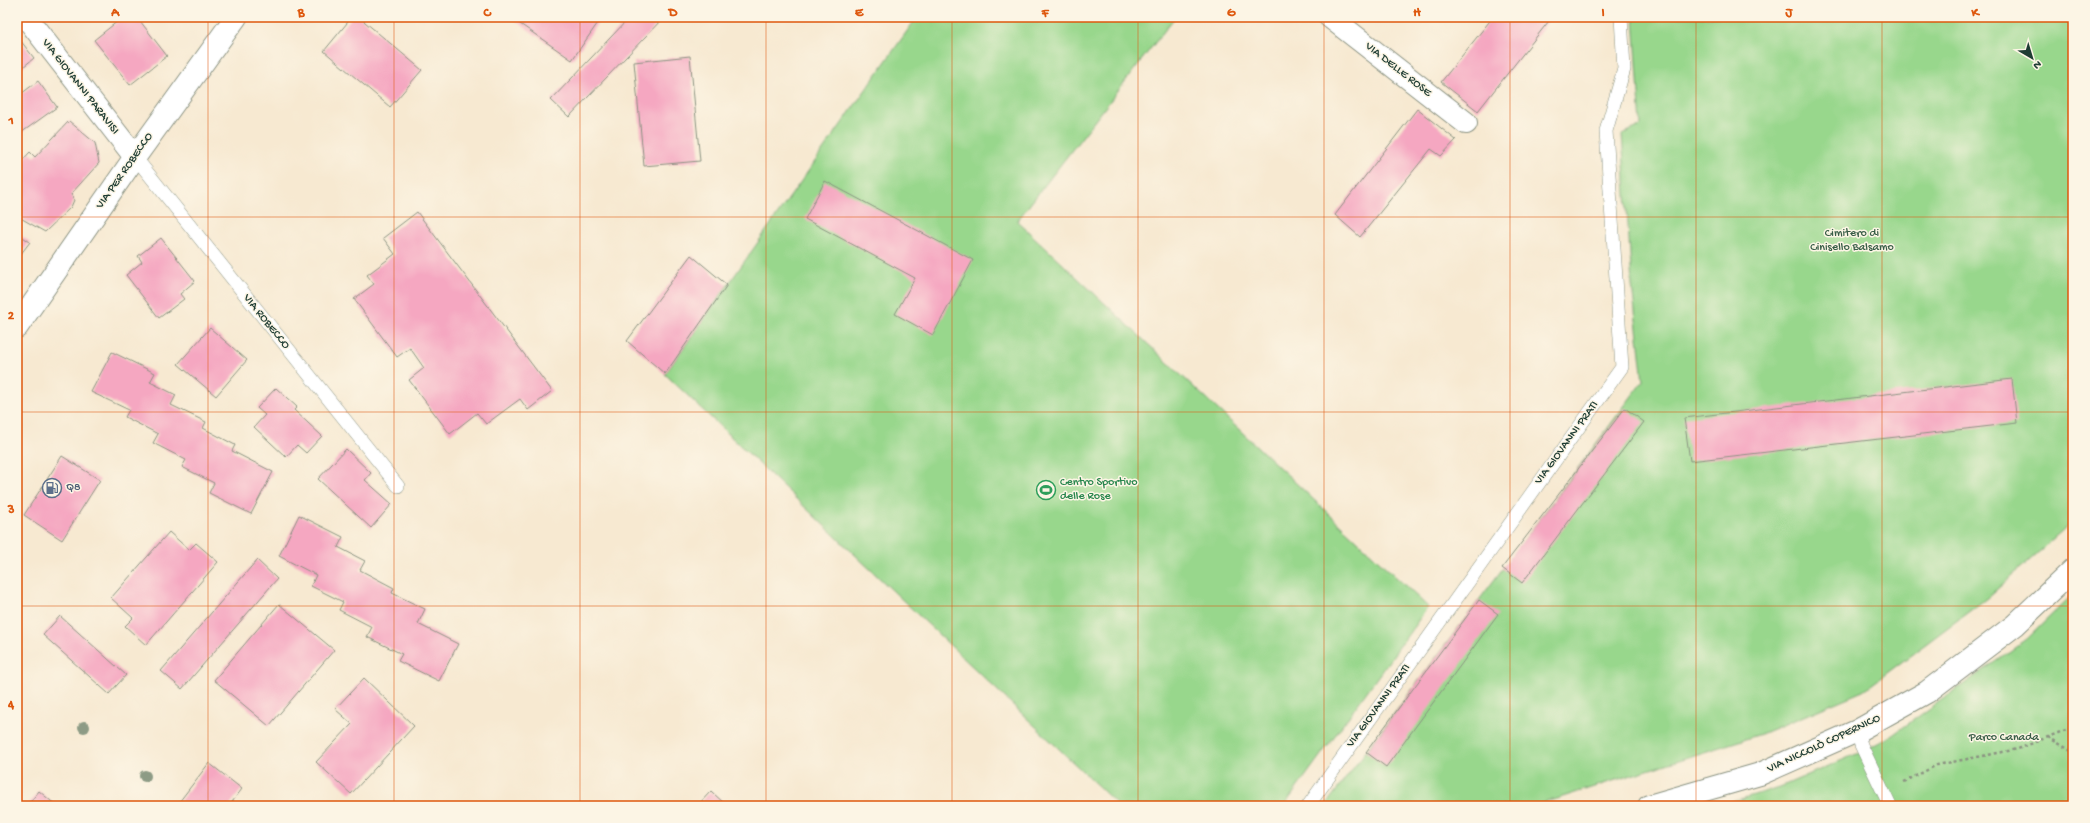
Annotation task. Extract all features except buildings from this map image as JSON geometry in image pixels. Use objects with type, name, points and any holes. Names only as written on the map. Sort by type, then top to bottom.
[{"type":"street","name":"VIA GIOVANNI PARAVISI","points":[[26,17],[135,157]]},
{"type":"street","name":"VIA PER ROBECCO","points":[[17,327],[135,157],[236,17]]},
{"type":"street","name":"VIA DELLE ROSE","points":[[1330,17],[1466,123]]},
{"type":"street","name":"VIA NICCOLÒ COPERNICO","points":[[1649,806],[1760,774],[1857,731],[1927,692],[2015,625],[2073,570]]},
{"type":"lane","name":"VIA GIOVANNI PRATI","points":[[1308,806],[1622,367],[1606,132],[1624,69],[1621,17]]},
{"type":"lane","name":"VIA ROBECCO","points":[[135,157],[398,486]]},
{"type":"lane","points":[[1857,731],[1861,745],[1890,806]]},
{"type":"path","points":[[1884,792],[1937,765],[2018,749],[2073,728]]},
{"type":"path","points":[[2048,737],[2073,752]]},
{"type":"green space","name":"Centro Sportivo delle Rose","points":[[917,17],[1175,17],[1017,221],[1428,607],[1284,806],[1119,806],[665,374]]},
{"type":"green space","name":"Cimitero di Cinisello Balsamo","points":[[1634,17],[2073,17],[2073,522],[1987,598],[1863,691],[1761,734],[1534,806],[1325,806],[1643,381],[1632,285],[1622,134],[1641,126]]},
{"type":"green space","name":"Parco Canada","points":[[2073,594],[2073,806],[1718,806],[1780,787],[1861,752],[1891,736],[2027,639]]},
{"type":"place","name":"Q8","points":[[52,488]]},
{"type":"place","name":"Centro Sportivo delle Rose","points":[[1046,490]]}]
